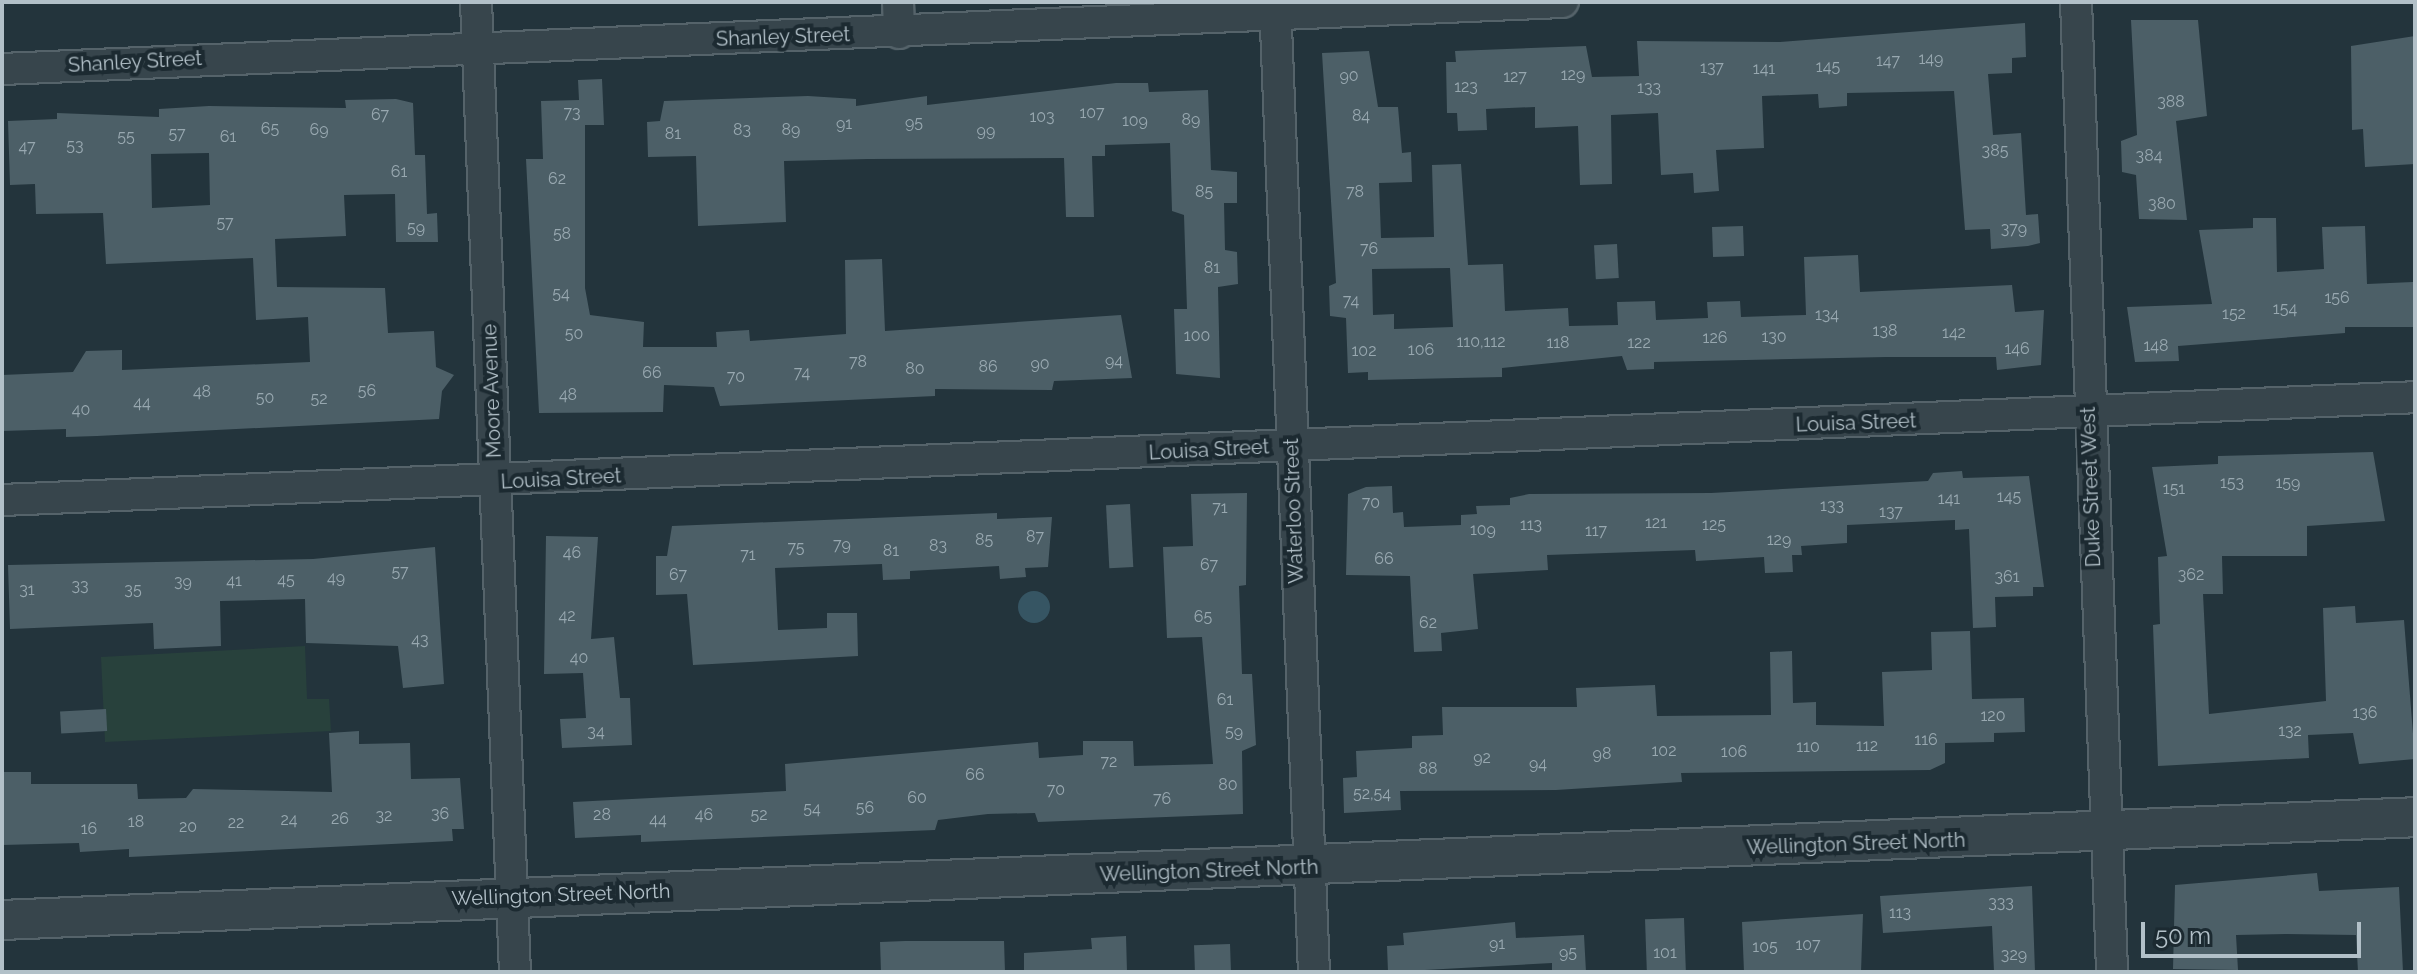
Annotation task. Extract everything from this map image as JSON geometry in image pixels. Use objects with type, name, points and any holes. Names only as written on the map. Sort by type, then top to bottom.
[{"type":"street","name":"Moore Avenue","points":[[476,2],[515,972]]},
{"type":"street","points":[[898,2],[899,33]]},
{"type":"street","name":"Shanley Street","points":[[2,69],[477,46],[899,33],[1275,9],[1563,2]]},
{"type":"street","name":"Duke Street West","points":[[2076,2],[2088,413],[2112,972]]},
{"type":"street","name":"Waterloo Street","points":[[1275,9],[1314,972]]},
{"type":"street","name":"Louisa Street","points":[[2,500],[495,482],[2415,397]]},
{"type":"street","name":"Wellington Street North","points":[[2,920],[2106,834],[2415,817]]},
{"type":"green space","points":[[305,646],[307,699],[329,699],[331,731],[105,742],[101,657]]},
{"type":"water","points":[[1034,591],[1045,596],[1050,607],[1045,618],[1034,623],[1023,618],[1018,607],[1023,596]]},
{"type":"building","points":[[2131,20],[2198,20],[2207,116],[2176,121],[2187,220],[2139,219],[2136,175],[2122,172],[2121,141],[2137,135]]},
{"type":"building","points":[[2025,23],[2026,57],[2012,58],[2012,73],[1988,74],[1993,135],[2021,133],[2026,215],[2038,214],[2040,243],[2028,246],[1991,249],[1990,229],[1965,230],[1954,91],[1847,93],[1847,106],[1819,108],[1818,94],[1762,96],[1764,148],[1716,150],[1719,191],[1694,193],[1693,173],[1661,175],[1658,113],[1611,115],[1612,184],[1580,185],[1578,126],[1535,128],[1535,107],[1486,109],[1487,130],[1458,131],[1457,113],[1447,113],[1446,62],[1456,62],[1455,51],[1586,46],[1592,77],[1639,76],[1637,41],[1780,42]]},
{"type":"building","points":[[2415,36],[2415,164],[2365,167],[2363,129],[2352,130],[2351,46]]},
{"type":"building","points":[[1369,51],[1378,107],[1398,107],[1402,153],[1411,152],[1412,182],[1379,183],[1381,238],[1434,237],[1432,165],[1461,164],[1468,265],[1503,264],[1505,311],[1568,308],[1569,326],[1618,325],[1617,302],[1655,301],[1656,320],[1708,318],[1707,302],[1740,301],[1741,317],[1806,315],[1804,257],[1858,255],[1860,292],[2012,285],[2015,312],[2044,310],[2041,365],[1997,370],[1996,357],[1886,357],[1654,362],[1654,369],[1627,370],[1622,356],[1502,368],[1502,377],[1368,380],[1368,372],[1348,373],[1346,318],[1330,316],[1329,286],[1336,283],[1322,53]],"holes":[[[1450,268],[1453,327],[1394,329],[1394,314],[1373,315],[1372,269]]]},
{"type":"building","points":[[602,79],[604,125],[585,125],[585,288],[590,315],[644,322],[643,347],[717,347],[716,332],[749,330],[750,341],[846,334],[845,260],[882,259],[885,331],[1121,315],[1132,378],[1054,381],[1052,390],[935,389],[935,396],[720,406],[714,387],[664,385],[663,412],[539,413],[526,159],[543,159],[541,101],[579,100],[578,80]]},
{"type":"building","points":[[1116,83],[1148,83],[1149,92],[1208,90],[1211,170],[1237,172],[1237,203],[1224,203],[1225,250],[1237,252],[1238,284],[1218,287],[1220,378],[1176,374],[1174,309],[1187,309],[1184,215],[1172,211],[1170,143],[1105,145],[1105,156],[1092,156],[1094,217],[1066,217],[1064,158],[868,159],[784,161],[786,222],[698,226],[696,156],[648,157],[647,122],[660,121],[664,101],[808,96],[856,99],[856,106],[927,96],[927,105]]},
{"type":"building","points":[[396,99],[413,103],[415,155],[425,155],[427,214],[437,213],[438,242],[396,242],[395,194],[344,195],[346,236],[275,239],[277,287],[385,288],[388,333],[434,331],[436,367],[454,375],[442,391],[439,419],[66,437],[66,429],[2,431],[2,375],[73,372],[86,351],[122,350],[122,370],[310,362],[308,317],[256,320],[253,258],[106,264],[103,213],[36,214],[35,184],[10,185],[8,121],[57,119],[57,113],[159,117],[159,109],[209,106],[346,108],[345,100]],"holes":[[[209,153],[210,205],[152,208],[151,154]]]},
{"type":"building","points":[[2253,218],[2276,218],[2277,272],[2324,269],[2322,227],[2365,226],[2367,284],[2413,282],[2415,327],[2345,327],[2345,333],[2178,346],[2179,361],[2135,362],[2127,307],[2212,304],[2199,230],[2253,228]]},
{"type":"building","points":[[1743,226],[1744,256],[1713,257],[1712,227]]},
{"type":"building","points":[[1617,244],[1619,278],[1596,279],[1594,245]]},
{"type":"building","points":[[2373,452],[2385,521],[2307,526],[2307,556],[2222,556],[2223,594],[2203,594],[2209,714],[2326,701],[2323,608],[2355,606],[2356,623],[2404,620],[2415,759],[2359,764],[2353,733],[2308,735],[2309,758],[2158,766],[2153,625],[2160,624],[2158,557],[2167,556],[2152,467],[2218,464],[2218,456]]},
{"type":"building","points":[[1962,471],[1963,478],[2029,476],[2044,587],[2033,587],[2033,596],[1995,597],[1996,627],[1973,628],[1969,529],[1955,530],[1955,520],[1847,525],[1847,543],[1801,546],[1802,555],[1792,555],[1793,572],[1765,573],[1764,557],[1696,561],[1695,550],[1547,555],[1548,570],[1473,574],[1478,629],[1441,633],[1442,651],[1414,652],[1410,576],[1346,575],[1348,494],[1366,487],[1392,486],[1393,513],[1403,512],[1404,527],[1461,525],[1461,515],[1477,514],[1476,506],[1510,505],[1510,498],[1529,494],[1711,493],[1928,481],[1933,473]]},
{"type":"building","points":[[1247,493],[1246,585],[1239,586],[1242,674],[1252,674],[1256,745],[1242,751],[1243,814],[1038,822],[1035,813],[988,814],[938,820],[935,830],[641,842],[641,835],[575,838],[573,802],[786,791],[785,764],[1038,742],[1039,758],[1083,755],[1083,741],[1133,741],[1134,766],[1213,764],[1202,637],[1167,638],[1163,547],[1193,546],[1191,494]]},
{"type":"building","points":[[1130,504],[1133,567],[1109,568],[1106,505]]},
{"type":"building","points":[[997,513],[997,519],[1052,517],[1048,567],[1025,568],[1026,577],[1000,579],[999,566],[910,571],[910,579],[883,580],[882,564],[775,568],[778,630],[827,628],[827,613],[857,613],[858,656],[693,665],[687,594],[656,595],[656,556],[667,556],[672,526]]},
{"type":"building","points":[[546,536],[598,537],[591,639],[614,637],[620,698],[630,698],[632,745],[562,748],[560,719],[586,718],[583,673],[544,674]]},
{"type":"building","points":[[435,547],[444,684],[403,688],[398,646],[306,643],[305,599],[220,601],[221,646],[154,649],[153,623],[10,629],[8,565],[313,559]]},
{"type":"building","points":[[1970,631],[1972,699],[2024,698],[2025,732],[1994,733],[1994,742],[1945,743],[1945,763],[1930,770],[1681,773],[1682,782],[1556,790],[1400,791],[1401,810],[1344,813],[1343,778],[1357,777],[1356,751],[1412,748],[1412,736],[1443,735],[1442,707],[1577,707],[1576,688],[1655,685],[1657,716],[1771,715],[1770,652],[1792,651],[1793,703],[1816,702],[1816,725],[1884,726],[1882,672],[1932,670],[1931,632]]},
{"type":"building","points":[[106,709],[107,731],[61,733],[60,711]]},
{"type":"building","points":[[359,731],[359,744],[410,743],[411,779],[460,778],[464,829],[452,829],[453,841],[129,857],[129,849],[80,852],[79,843],[2,845],[2,772],[31,772],[31,784],[137,784],[138,799],[186,798],[193,789],[332,792],[329,733]]},
{"type":"building","points":[[2317,873],[2319,891],[2399,887],[2403,972],[2358,972],[2356,935],[2286,934],[2236,935],[2238,970],[2173,969],[2175,885]]},
{"type":"building","points":[[2032,886],[2035,972],[1994,972],[1992,926],[1883,933],[1880,896]]},
{"type":"building","points":[[1863,914],[1861,972],[1744,972],[1742,922]]},
{"type":"building","points":[[1684,918],[1686,972],[1647,972],[1645,919]]},
{"type":"building","points":[[1515,922],[1516,938],[1584,935],[1586,972],[1552,972],[1552,963],[1388,972],[1387,946],[1404,945],[1403,933]]},
{"type":"building","points":[[1126,936],[1127,972],[1024,972],[1024,953],[1092,949],[1091,938]]},
{"type":"building","points":[[1004,941],[1005,972],[881,972],[880,942]]},
{"type":"building","points":[[1230,944],[1231,972],[1195,972],[1194,945]]}]
